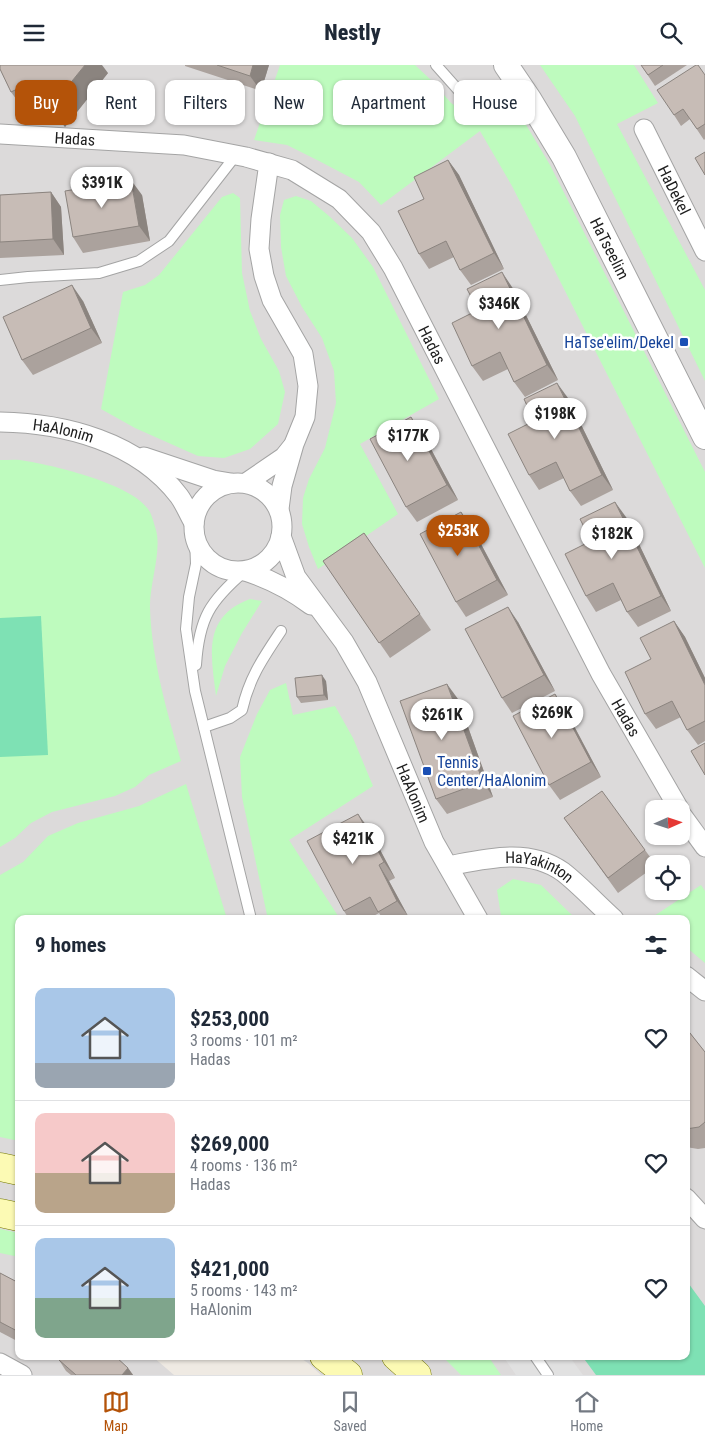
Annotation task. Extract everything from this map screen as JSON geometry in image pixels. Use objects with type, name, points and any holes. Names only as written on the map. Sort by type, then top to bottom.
[{"type":"main road","points":[[0,1167],[15,1170]]},
{"type":"main road","points":[[0,1213],[15,1216]]},
{"type":"main road","points":[[329,1360],[348,1375]]},
{"type":"main road","points":[[400,1360],[417,1375]]},
{"type":"street","name":"HaTseelim","points":[[511,72],[564,157],[705,437]]},
{"type":"street","name":"HaDekel","points":[[644,129],[705,251]]},
{"type":"street","name":"Hadas","points":[[0,134],[184,145],[236,155],[292,170],[339,199],[371,232],[393,268],[601,674],[674,800]]},
{"type":"street","points":[[269,163],[260,219],[259,249],[264,276],[272,300],[303,354],[308,386],[305,417],[294,444],[282,486],[278,509]]},
{"type":"street","name":"HaAlonim","points":[[0,422],[54,427],[85,435],[123,450],[213,480],[239,483]]},
{"type":"street","points":[[239,483],[260,489],[271,498],[278,509],[282,522],[281,535],[277,548],[269,559],[258,567],[245,571],[232,571],[219,567],[200,549],[194,530],[197,509],[205,497],[217,487],[239,483],[284,457],[294,444]]},
{"type":"street","name":"HaAlonim","points":[[123,450],[144,462],[165,479],[181,498],[194,530]]},
{"type":"street","name":"HaAlonim","points":[[281,535],[296,577],[344,642],[367,682],[434,842],[476,915]]},
{"type":"street","name":"HaAlonim","points":[[245,571],[264,577],[282,586],[324,615]]},
{"type":"street","points":[[690,826],[705,847]]},
{"type":"street","name":"HaYakinton","points":[[448,866],[491,858],[515,856],[536,859],[562,871],[610,915]]},
{"type":"street","points":[[690,979],[705,991]]},
{"type":"street","points":[[690,1202],[705,1219]]},
{"type":"street","points":[[0,1363],[22,1375]]},
{"type":"lane","points":[[436,65],[460,92],[471,99],[483,97],[511,72]]},
{"type":"lane","points":[[0,281],[28,277],[99,273],[139,261],[169,241],[236,155]]},
{"type":"lane","points":[[194,530],[196,564],[189,597],[186,629],[195,691],[250,915]]},
{"type":"lane","points":[[195,691],[197,647],[207,612],[223,590],[245,571]]},
{"type":"lane","points":[[204,727],[230,718],[242,710],[246,690],[259,664],[281,631]]},
{"type":"lane","points":[[538,1360],[548,1375]]},
{"type":"shaded area","points":[[0,65],[705,65],[705,1375],[321,1375],[303,1360],[690,1360],[690,915],[15,915],[15,1360],[157,1360],[174,1375],[0,1375]]},
{"type":"shaded area","points":[[506,1360],[572,1360],[583,1375],[516,1375]]},
{"type":"green space","points":[[280,65],[415,65],[431,80],[333,80],[333,125],[444,125],[444,95],[454,105],[454,125],[526,125],[550,165],[705,472],[705,568],[512,186],[480,131],[381,205],[359,182],[319,161],[287,145],[254,140],[259,125],[323,125],[323,80],[275,80]]},
{"type":"green space","points":[[540,65],[634,65],[658,103],[617,124],[705,290],[705,381],[575,116]]},
{"type":"green space","points":[[233,193],[240,198],[242,273],[250,311],[261,339],[279,371],[285,392],[278,424],[250,449],[224,458],[198,456],[135,428],[101,409],[123,292],[145,285],[159,275],[222,197]]},
{"type":"green space","points":[[296,196],[311,201],[329,216],[352,238],[373,267],[439,399],[360,444],[398,514],[318,569],[302,524],[303,498],[309,479],[325,448],[336,403],[334,371],[322,338],[302,307],[286,276],[281,247],[280,215],[284,200]]},
{"type":"green space","points":[[0,460],[23,460],[92,477],[126,492],[139,500],[148,509],[152,516],[157,539],[150,600],[151,628],[161,686],[181,761],[149,775],[135,787],[115,796],[52,812],[31,823],[15,838],[0,847]]},
{"type":"green space","points":[[250,599],[262,601],[242,633],[225,666],[216,696],[212,652],[213,639],[217,627],[224,616],[235,607]]},
{"type":"green space","points":[[41,616],[48,755],[0,757],[0,618]]},
{"type":"green space","points":[[286,683],[293,715],[335,706],[353,738],[373,786],[289,840],[337,915],[267,915],[242,797],[240,757],[257,714],[270,690]]},
{"type":"green space","points":[[186,784],[226,915],[15,915],[15,1140],[0,1137],[0,875],[23,862],[48,836],[78,823],[139,806]]},
{"type":"green space","points":[[513,879],[541,885],[572,915],[501,915],[497,890]]},
{"type":"green space","points":[[701,885],[705,891],[705,963],[690,950],[690,915],[656,915],[678,900],[690,900],[690,892]]},
{"type":"green space","points":[[0,1229],[15,1232],[15,1256],[0,1253]]},
{"type":"green space","points":[[690,1285],[705,1306],[705,1375],[596,1375],[585,1360],[690,1360]]},
{"type":"green space","points":[[446,1360],[491,1360],[501,1375],[461,1375]]},
{"type":"building","points":[[0,65],[85,65],[73,80],[15,80],[15,90],[11,92],[0,69]]},
{"type":"building","points":[[217,65],[253,65],[250,76]]},
{"type":"building","points":[[641,65],[663,65],[648,75]]},
{"type":"building","points":[[696,65],[705,75],[705,124],[697,129],[683,109],[674,115],[657,90]]},
{"type":"building","points":[[705,152],[705,175],[695,158]]},
{"type":"building","points":[[448,160],[494,253],[460,270],[446,241],[419,254],[398,211],[424,199],[414,177]]},
{"type":"building","points":[[131,180],[139,226],[73,237],[65,191]]},
{"type":"building","points":[[51,192],[53,239],[0,242],[0,195]]},
{"type":"building","points":[[502,272],[547,365],[514,382],[500,352],[472,366],[452,323],[478,310],[467,289]]},
{"type":"building","points":[[72,285],[91,328],[22,360],[3,317]]},
{"type":"building","points":[[557,383],[602,475],[570,491],[556,462],[529,475],[508,434],[534,421],[524,399]]},
{"type":"building","points":[[411,417],[447,485],[406,507],[370,439]]},
{"type":"building","points":[[615,502],[661,596],[627,612],[613,583],[586,596],[565,554],[591,541],[580,519]]},
{"type":"building","points":[[461,512],[497,580],[456,602],[420,534]]},
{"type":"building","points":[[364,533],[420,614],[379,643],[323,561]]},
{"type":"building","points":[[508,607],[544,675],[502,698],[465,629]]},
{"type":"building","points":[[674,621],[705,685],[705,721],[687,730],[672,701],[645,714],[625,672],[651,659],[640,638]]},
{"type":"building","points":[[322,675],[324,695],[297,697],[295,678]]},
{"type":"building","points":[[447,684],[483,782],[436,799],[400,701]]},
{"type":"building","points":[[555,694],[591,762],[549,785],[513,716]]},
{"type":"building","points":[[705,743],[705,775],[691,751]]},
{"type":"building","points":[[602,791],[645,850],[608,878],[564,818]]},
{"type":"building","points":[[358,814],[384,862],[379,865],[397,901],[378,912],[370,897],[344,911],[307,841]]},
{"type":"building","points":[[690,1033],[705,1052],[705,1122],[699,1127],[690,1128]]},
{"type":"building","points":[[0,1273],[15,1281],[15,1330],[0,1322]]},
{"type":"building","points":[[59,1360],[119,1360],[128,1368],[122,1375],[76,1375]]},
{"type":"place","name":"HaTse'elim/Dekel","points":[[684,342]]},
{"type":"place","name":"Tennis Center/HaAlonim","points":[[427,771]]}]
